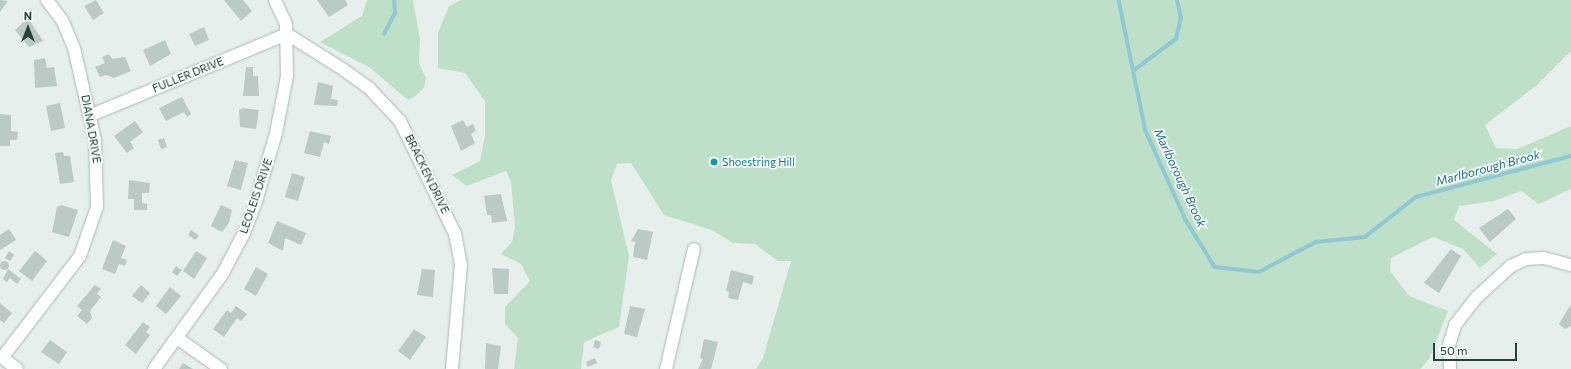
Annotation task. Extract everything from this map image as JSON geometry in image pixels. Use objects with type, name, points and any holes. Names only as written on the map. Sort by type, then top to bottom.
[{"type":"street","name":"DIANA DRIVE","points":[[1,357],[69,273],[90,233],[98,184],[89,116],[69,35],[47,0]]},
{"type":"street","name":"LEOLEIS DRIVE","points":[[154,369],[178,338],[223,273],[251,217],[280,114],[288,64],[287,34],[283,14],[275,0]]},
{"type":"street","name":"FULLER DRIVE","points":[[89,116],[287,34]]},
{"type":"street","name":"BRACKEN DRIVE","points":[[287,34],[344,70],[380,98],[400,121],[426,168],[450,221],[460,254],[452,369]]},
{"type":"street","points":[[666,369],[694,249]]},
{"type":"street","points":[[1450,369],[1449,345],[1455,325],[1477,297],[1511,266],[1526,259],[1544,258],[1571,265]]},
{"type":"street","points":[[178,338],[221,369]]},
{"type":"street","points":[[1,357],[17,369]]},
{"type":"green space","points":[[367,0],[413,0],[420,39],[419,63],[426,78],[424,88],[408,100],[369,67],[320,42],[362,16]]},
{"type":"green space","points":[[461,0],[1571,0],[1571,51],[1537,85],[1485,125],[1496,148],[1517,149],[1571,126],[1571,189],[1539,204],[1521,191],[1494,201],[1459,206],[1454,220],[1497,254],[1480,268],[1463,249],[1433,237],[1391,258],[1390,271],[1409,296],[1448,311],[1429,359],[1420,369],[756,369],[763,358],[791,261],[778,261],[755,244],[733,243],[712,230],[664,215],[631,163],[617,164],[611,180],[629,256],[619,327],[584,342],[581,369],[514,369],[518,338],[505,324],[505,307],[530,281],[521,264],[501,254],[512,242],[515,227],[511,182],[506,171],[467,186],[452,175],[480,161],[485,135],[485,101],[465,73],[438,68],[438,33],[449,6]]},
{"type":"building","points":[[0,0],[8,1],[0,12]]},
{"type":"building","points":[[96,0],[104,13],[93,20],[84,6]]},
{"type":"building","points":[[224,0],[243,0],[252,11],[241,21]]},
{"type":"building","points":[[317,0],[345,0],[348,5],[329,17]]},
{"type":"building","points":[[28,18],[43,41],[29,47],[15,30]]},
{"type":"building","points":[[204,27],[209,40],[195,46],[189,34]]},
{"type":"building","points":[[165,40],[171,54],[150,66],[143,50]]},
{"type":"building","points":[[109,54],[112,59],[125,57],[131,71],[114,78],[106,75],[100,77],[95,67],[105,63],[102,57]]},
{"type":"building","points":[[45,58],[47,68],[54,67],[57,86],[35,88],[34,60]]},
{"type":"building","points":[[246,67],[253,67],[253,76],[258,76],[259,96],[243,96]]},
{"type":"building","points":[[318,82],[333,86],[331,99],[338,100],[337,106],[314,105]]},
{"type":"building","points":[[182,97],[191,114],[187,117],[184,112],[166,121],[159,108]]},
{"type":"building","points":[[60,103],[65,128],[51,131],[46,106]]},
{"type":"building","points":[[243,108],[259,110],[256,129],[240,127],[239,110]]},
{"type":"building","points":[[0,114],[11,115],[11,131],[18,132],[17,140],[10,140],[10,146],[0,146]]},
{"type":"building","points":[[463,120],[467,127],[473,124],[476,131],[471,134],[475,143],[461,151],[451,126]]},
{"type":"building","points":[[135,121],[143,132],[130,142],[134,148],[127,153],[114,136]]},
{"type":"building","points":[[310,131],[331,136],[329,144],[324,142],[320,157],[304,153]]},
{"type":"building","points":[[164,138],[167,147],[161,149],[158,140]]},
{"type":"building","points":[[63,152],[64,156],[70,156],[74,182],[60,184],[55,153]]},
{"type":"building","points":[[235,160],[248,163],[241,190],[227,186]]},
{"type":"building","points":[[292,173],[305,177],[298,201],[285,197]]},
{"type":"building","points":[[129,180],[150,183],[149,193],[142,193],[142,203],[147,204],[147,210],[134,210],[134,199],[128,199]]},
{"type":"building","points":[[501,194],[507,221],[492,223],[491,215],[487,215],[484,196]]},
{"type":"building","points":[[62,205],[78,210],[69,237],[52,232],[57,207]]},
{"type":"building","points":[[221,205],[232,210],[229,223],[222,232],[211,226]]},
{"type":"building","points":[[1508,209],[1516,219],[1490,242],[1479,228]]},
{"type":"building","points":[[277,221],[306,233],[301,245],[285,238],[283,251],[268,243]]},
{"type":"building","points":[[9,229],[16,240],[0,250],[0,235]]},
{"type":"building","points":[[638,229],[653,232],[647,260],[633,257],[635,242],[631,241]]},
{"type":"building","points":[[191,230],[199,236],[195,240],[188,235]]},
{"type":"building","points":[[113,240],[126,246],[121,258],[127,260],[125,266],[119,264],[115,274],[102,269]]},
{"type":"building","points":[[1451,249],[1461,256],[1439,293],[1424,283]]},
{"type":"building","points":[[9,251],[14,255],[10,261],[5,258]]},
{"type":"building","points":[[35,251],[47,261],[32,281],[19,271]]},
{"type":"building","points":[[196,251],[207,258],[194,279],[183,271]]},
{"type":"building","points":[[2,261],[6,261],[8,265],[6,269],[2,269],[0,267],[0,263]]},
{"type":"building","points":[[176,266],[182,270],[177,276],[172,272]]},
{"type":"building","points":[[256,267],[268,274],[256,296],[244,289]]},
{"type":"building","points":[[492,268],[509,269],[508,294],[494,294]]},
{"type":"building","points":[[8,269],[21,279],[17,284],[10,278],[7,282],[3,279]]},
{"type":"building","points":[[422,269],[435,270],[433,297],[417,295]]},
{"type":"building","points":[[731,270],[754,276],[752,285],[743,282],[738,300],[728,298],[729,292],[726,291]]},
{"type":"building","points":[[95,285],[101,289],[97,294],[101,297],[90,311],[92,318],[87,324],[77,316],[82,310],[77,306]]},
{"type":"building","points":[[141,285],[150,293],[142,303],[132,296]]},
{"type":"building","points":[[170,287],[181,296],[166,314],[156,306]]},
{"type":"building","points":[[0,303],[12,313],[4,323],[0,320]]},
{"type":"building","points":[[1571,304],[1571,326],[1565,329],[1559,324]]},
{"type":"building","points":[[236,306],[247,314],[241,321],[237,318],[224,337],[213,329],[227,310],[231,313]]},
{"type":"building","points":[[630,306],[645,309],[637,337],[624,334]]},
{"type":"building","points":[[143,322],[150,327],[146,332],[150,335],[136,354],[125,345]]},
{"type":"building","points":[[414,329],[426,337],[410,360],[398,351]]},
{"type":"building","points":[[704,339],[718,342],[711,369],[698,369],[703,359],[700,358]]},
{"type":"building","points":[[50,340],[67,352],[59,364],[41,352]]},
{"type":"building","points":[[595,340],[601,342],[599,349],[593,347]]},
{"type":"building","points":[[486,343],[501,346],[498,369],[485,369]]},
{"type":"building","points":[[595,358],[597,363],[588,367],[586,362]]},
{"type":"building","points":[[183,363],[193,369],[179,369]]},
{"type":"waterway","name":"Marlborough Brook","points":[[384,34],[395,13],[394,0]]},
{"type":"waterway","name":"Marlborough Brook","points":[[1119,0],[1146,131],[1186,220],[1215,267],[1259,272],[1316,242],[1365,237],[1416,197],[1571,156]]},
{"type":"waterway","points":[[1133,71],[1176,39],[1181,18],[1177,0]]},
{"type":"place","name":"Shoestring Hill","points":[[714,162]]}]
